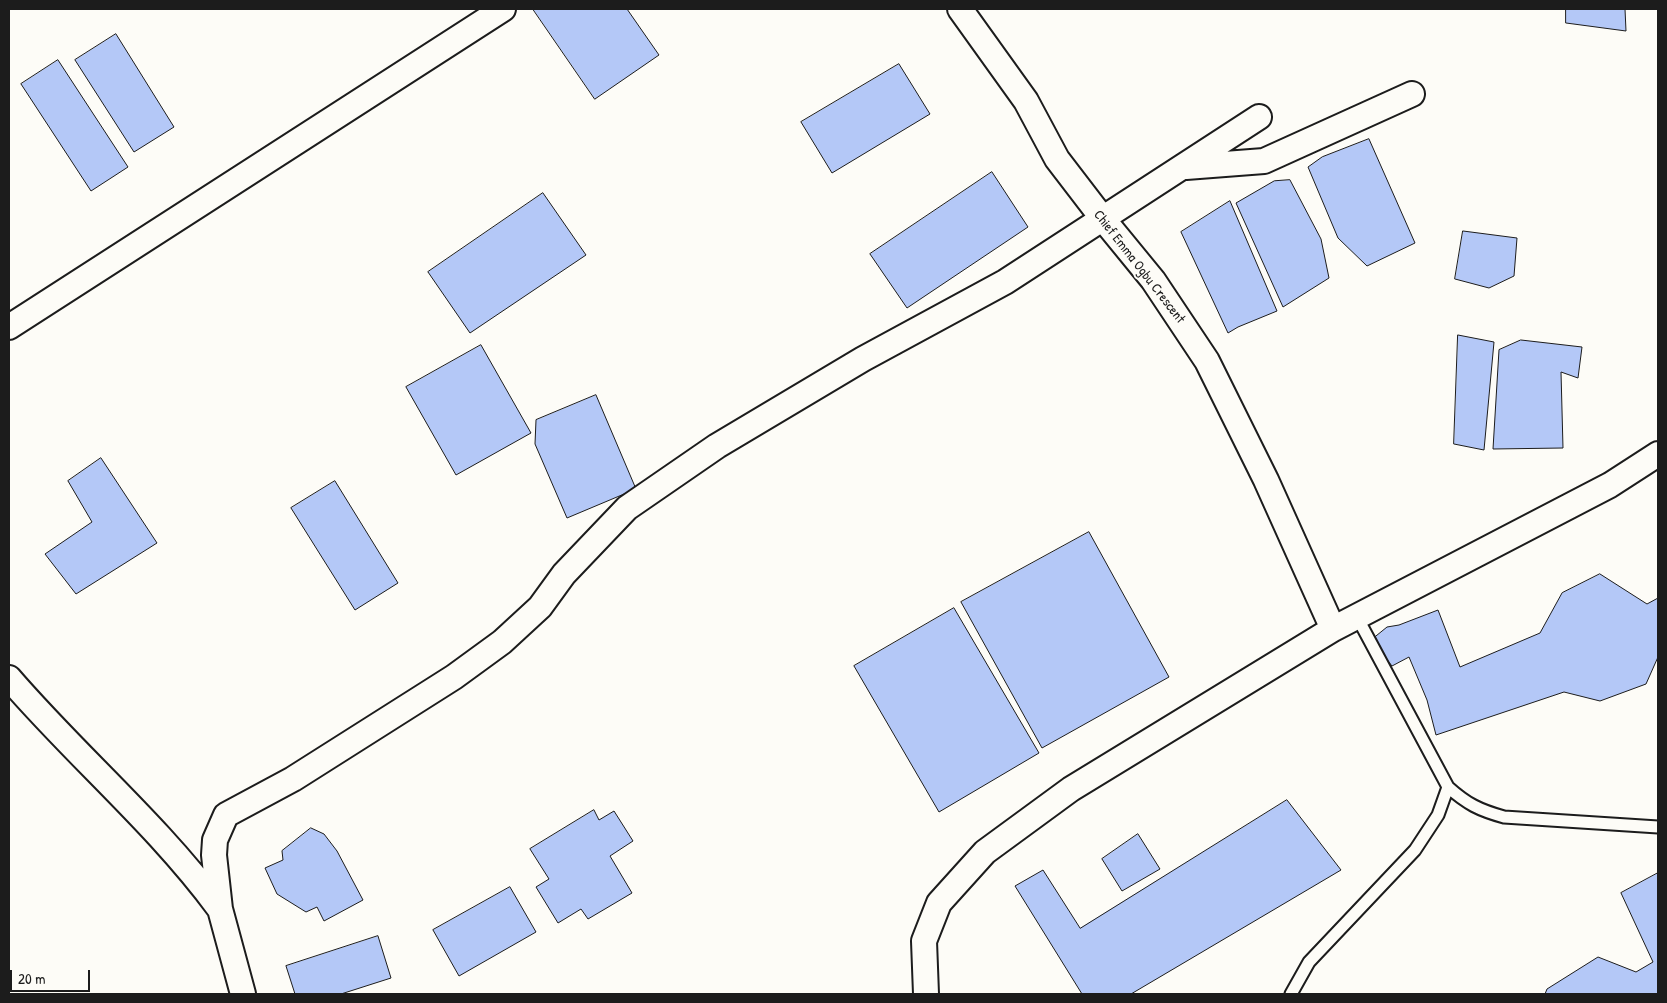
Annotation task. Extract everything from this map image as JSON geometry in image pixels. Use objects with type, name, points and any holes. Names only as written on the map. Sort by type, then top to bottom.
[{"type":"street","points":[[9,327],[503,9]]},
{"type":"street","name":"Chief Emma Ogbu Crescent","points":[[960,9],[1026,101],[1057,159],[1153,280],[1207,361],[1222,387],[1333,629]]},
{"type":"street","points":[[1184,167],[1264,161],[1412,94]]},
{"type":"street","points":[[244,994],[220,909],[215,840],[226,815],[300,774],[454,677],[502,642],[540,607],[564,574],[627,508],[717,446],[864,359],[1005,282],[1259,117]]},
{"type":"street","points":[[926,994],[924,941],[939,903],[985,852],[1071,789],[1333,629],[1610,485],[1658,454]]},
{"type":"street","points":[[9,678],[52,727],[177,854],[220,909]]},
{"type":"lane","points":[[1357,617],[1448,786],[1465,802],[1480,811],[1504,817],[1658,827]]},
{"type":"lane","points":[[1292,994],[1309,962],[1415,850],[1438,814],[1448,786]]},
{"type":"building","points":[[533,9],[627,9],[659,55],[595,99]]},
{"type":"building","points":[[1566,9],[1625,9],[1626,31],[1566,23]]},
{"type":"building","points":[[116,34],[174,127],[134,152],[75,60]]},
{"type":"building","points":[[58,60],[128,167],[91,191],[21,84]]},
{"type":"building","points":[[899,64],[930,114],[832,173],[801,122]]},
{"type":"building","points":[[1369,139],[1415,243],[1367,266],[1338,238],[1308,167],[1322,157]]},
{"type":"building","points":[[992,172],[1028,227],[907,308],[870,254]]},
{"type":"building","points":[[1290,180],[1321,239],[1329,278],[1283,307],[1236,203],[1274,181]]},
{"type":"building","points":[[543,193],[586,255],[470,333],[428,272]]},
{"type":"building","points":[[1230,201],[1277,311],[1228,333],[1181,232]]},
{"type":"building","points":[[1463,231],[1517,238],[1514,276],[1489,288],[1455,279]]},
{"type":"building","points":[[1458,335],[1494,342],[1484,450],[1454,444]]},
{"type":"building","points":[[1521,340],[1582,347],[1578,378],[1561,372],[1563,448],[1493,449],[1499,350]]},
{"type":"building","points":[[481,345],[531,433],[456,475],[406,387]]},
{"type":"building","points":[[596,395],[636,489],[567,518],[535,444],[536,420]]},
{"type":"building","points":[[101,458],[157,543],[76,594],[45,554],[92,522],[68,481]]},
{"type":"building","points":[[335,481],[398,583],[355,610],[291,508]]},
{"type":"building","points":[[1089,532],[1169,677],[1042,748],[961,602]]},
{"type":"building","points":[[1600,574],[1647,604],[1658,598],[1658,657],[1646,684],[1600,701],[1564,692],[1436,735],[1427,700],[1409,657],[1392,666],[1371,640],[1387,627],[1399,625],[1438,610],[1460,667],[1540,633],[1562,593]]},
{"type":"building","points":[[954,608],[1039,753],[939,812],[854,666]]},
{"type":"building","points":[[1287,800],[1341,870],[1131,994],[1082,994],[1015,886],[1043,870],[1080,928]]},
{"type":"building","points":[[594,810],[599,820],[614,811],[633,841],[610,856],[632,893],[588,919],[581,909],[558,923],[536,887],[549,879],[530,849]]},
{"type":"building","points":[[311,828],[324,834],[337,851],[363,900],[324,921],[317,907],[306,912],[277,894],[265,868],[283,860],[282,851]]},
{"type":"building","points":[[1138,834],[1160,869],[1122,891],[1102,859]]},
{"type":"building","points":[[1658,873],[1658,994],[1545,994],[1547,989],[1598,957],[1636,972],[1653,962],[1621,893]]},
{"type":"building","points":[[510,887],[536,932],[459,976],[433,930]]},
{"type":"building","points":[[378,936],[391,978],[341,994],[295,994],[286,966]]}]
